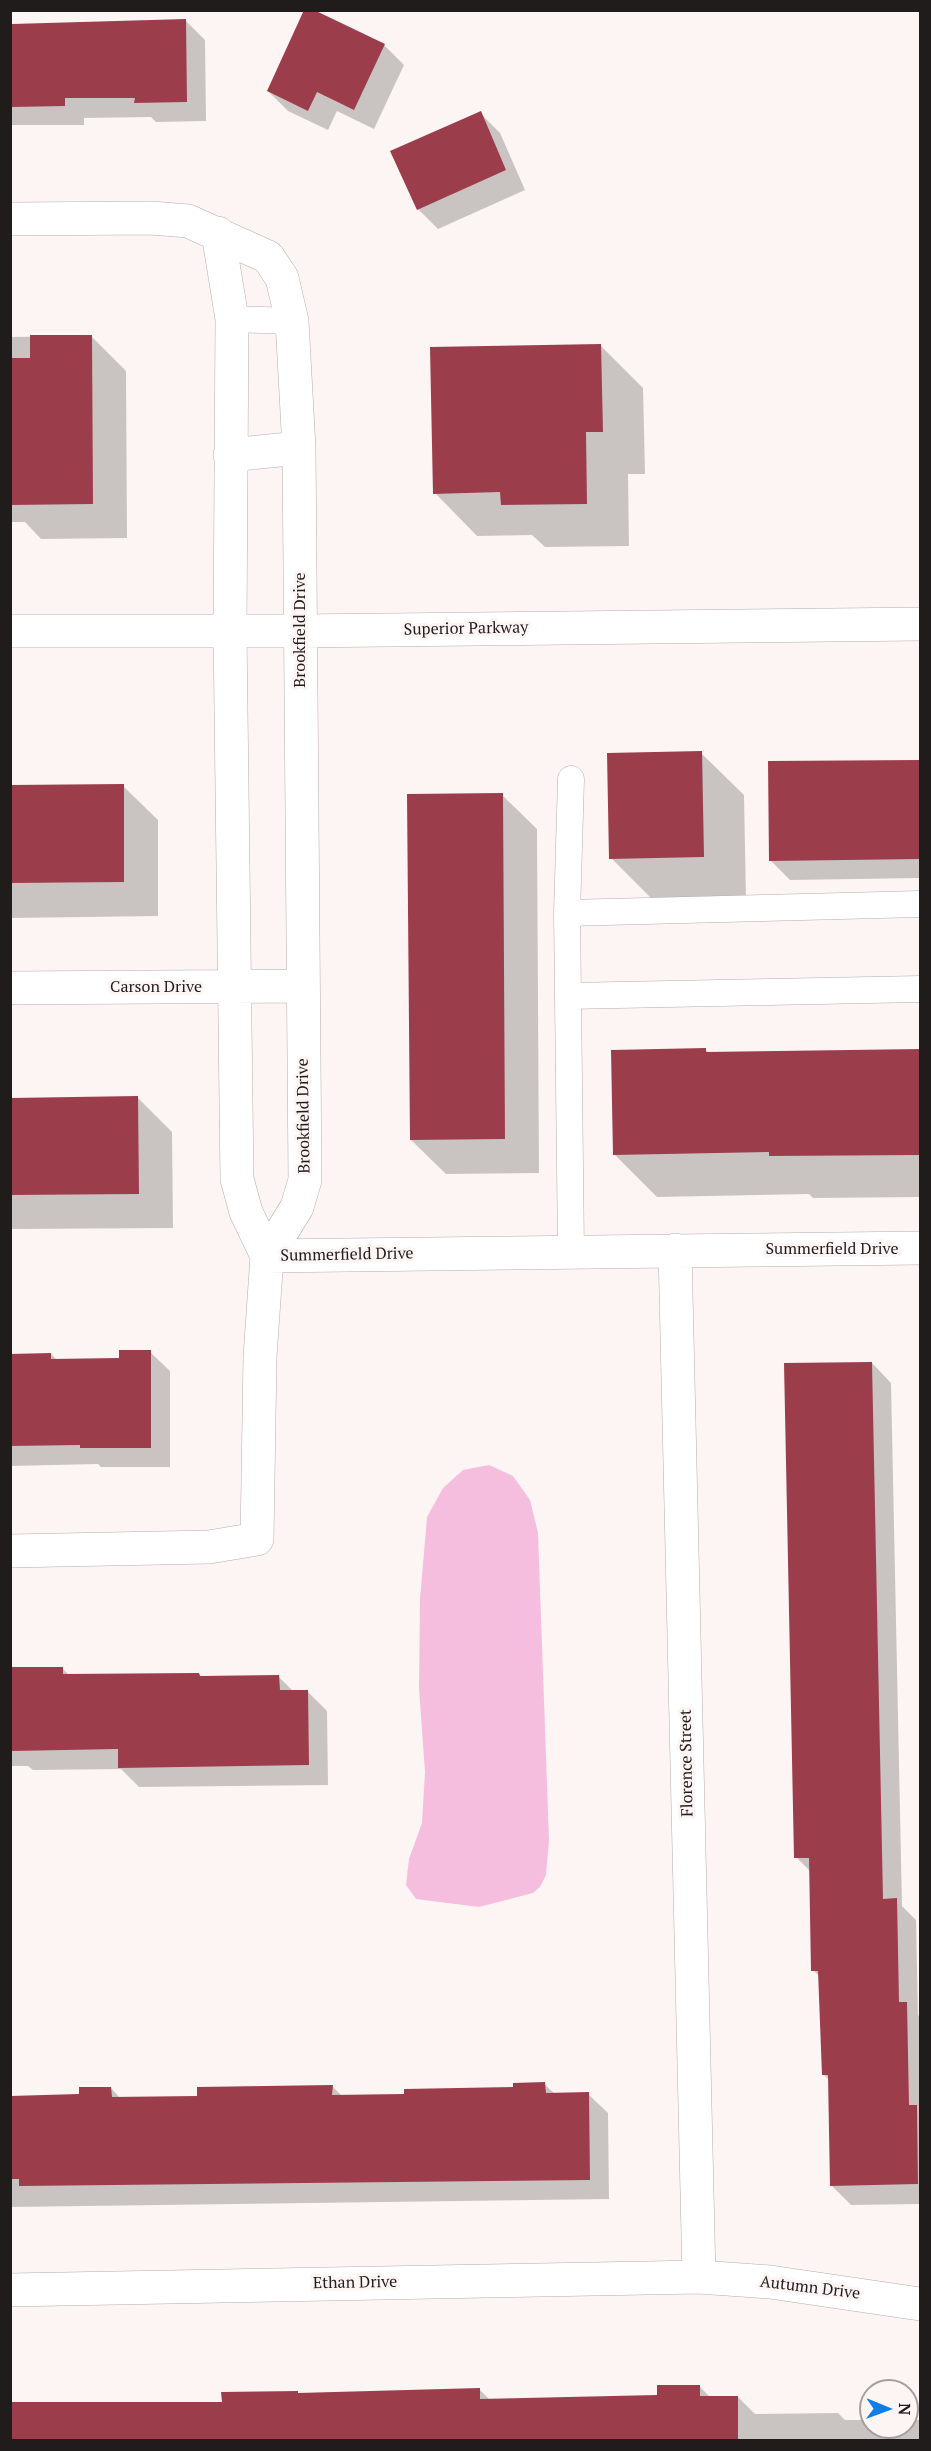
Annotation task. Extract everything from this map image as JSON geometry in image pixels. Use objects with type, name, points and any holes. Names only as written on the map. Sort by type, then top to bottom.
[{"type":"street","name":"Brookfield Drive","points":[[10,219],[151,218],[188,221],[268,257],[282,278],[292,321],[299,448],[305,1180],[297,1207],[267,1256]]},
{"type":"street","points":[[218,233],[232,319],[230,630],[237,1179],[246,1212],[267,1256]]},
{"type":"street","points":[[230,455],[299,448]]},
{"type":"street","name":"Superior Parkway","points":[[10,631],[300,631],[921,624]]},
{"type":"street","name":"Carson Drive","points":[[10,988],[302,986]]},
{"type":"street","name":"Summerfield Drive","points":[[10,1551],[209,1547],[257,1539],[260,1357],[267,1256],[921,1248]]},
{"type":"street","name":"Florence Street","points":[[675,1250],[699,2277]]},
{"type":"street","name":"Ethan Drive","points":[[10,2290],[699,2277]]},
{"type":"street","name":"Autumn Drive","points":[[699,2277],[770,2282],[921,2304]]},
{"type":"lane","points":[[232,319],[292,321]]},
{"type":"lane","points":[[571,779],[567,913],[572,1251]]},
{"type":"lane","points":[[567,913],[921,904]]},
{"type":"lane","points":[[568,996],[921,989]]},
{"type":"shaded area","points":[[489,1465],[513,1476],[530,1500],[538,1533],[549,1840],[546,1875],[540,1887],[533,1893],[479,1907],[416,1899],[406,1885],[409,1859],[422,1823],[425,1772],[419,1688],[420,1599],[427,1517],[443,1488],[463,1470]]},
{"type":"building","points":[[304,10],[314,10],[385,44],[354,110],[317,92],[308,111],[267,91]]},
{"type":"building","points":[[186,19],[187,102],[134,103],[135,98],[65,98],[65,106],[12,107],[12,24]]},
{"type":"building","points":[[481,111],[506,170],[417,210],[390,151]]},
{"type":"building","points":[[30,335],[92,335],[93,504],[10,505],[10,358],[30,358]]},
{"type":"building","points":[[601,344],[603,432],[586,432],[587,504],[501,505],[500,492],[433,494],[430,347]]},
{"type":"building","points":[[702,751],[704,857],[609,859],[607,753]]},
{"type":"building","points":[[921,760],[921,859],[769,861],[768,761]]},
{"type":"building","points":[[124,784],[124,882],[10,883],[10,785]]},
{"type":"building","points":[[503,793],[505,1139],[410,1140],[407,794]]},
{"type":"building","points":[[706,1048],[706,1052],[921,1049],[921,1155],[769,1156],[769,1152],[613,1155],[611,1050]]},
{"type":"building","points":[[138,1096],[139,1194],[10,1195],[10,1098]]},
{"type":"building","points":[[119,1350],[151,1350],[151,1448],[80,1448],[80,1445],[10,1446],[10,1354],[51,1353],[51,1359],[119,1358]]},
{"type":"building","points":[[872,1362],[883,1899],[897,1898],[899,2002],[907,2002],[909,2105],[917,2105],[918,2184],[830,2186],[828,2075],[822,2075],[818,1971],[811,1971],[809,1858],[794,1858],[784,1363]]},
{"type":"building","points":[[11,1667],[63,1667],[63,1674],[279,1675],[280,1690],[308,1690],[309,1765],[118,1768],[118,1749],[11,1751]]},
{"type":"building","points":[[545,2082],[546,2093],[589,2092],[590,2180],[19,2186],[19,2179],[10,2179],[10,2096],[79,2094],[79,2087],[111,2087],[112,2097],[197,2096],[197,2087],[333,2085],[332,2095],[404,2094],[404,2089],[513,2087],[513,2083]]},
{"type":"building","points":[[657,2385],[700,2385],[700,2396],[738,2396],[738,2440],[10,2440],[10,2402],[222,2402],[221,2392],[298,2391],[298,2393],[480,2388],[480,2399],[657,2395]]}]
